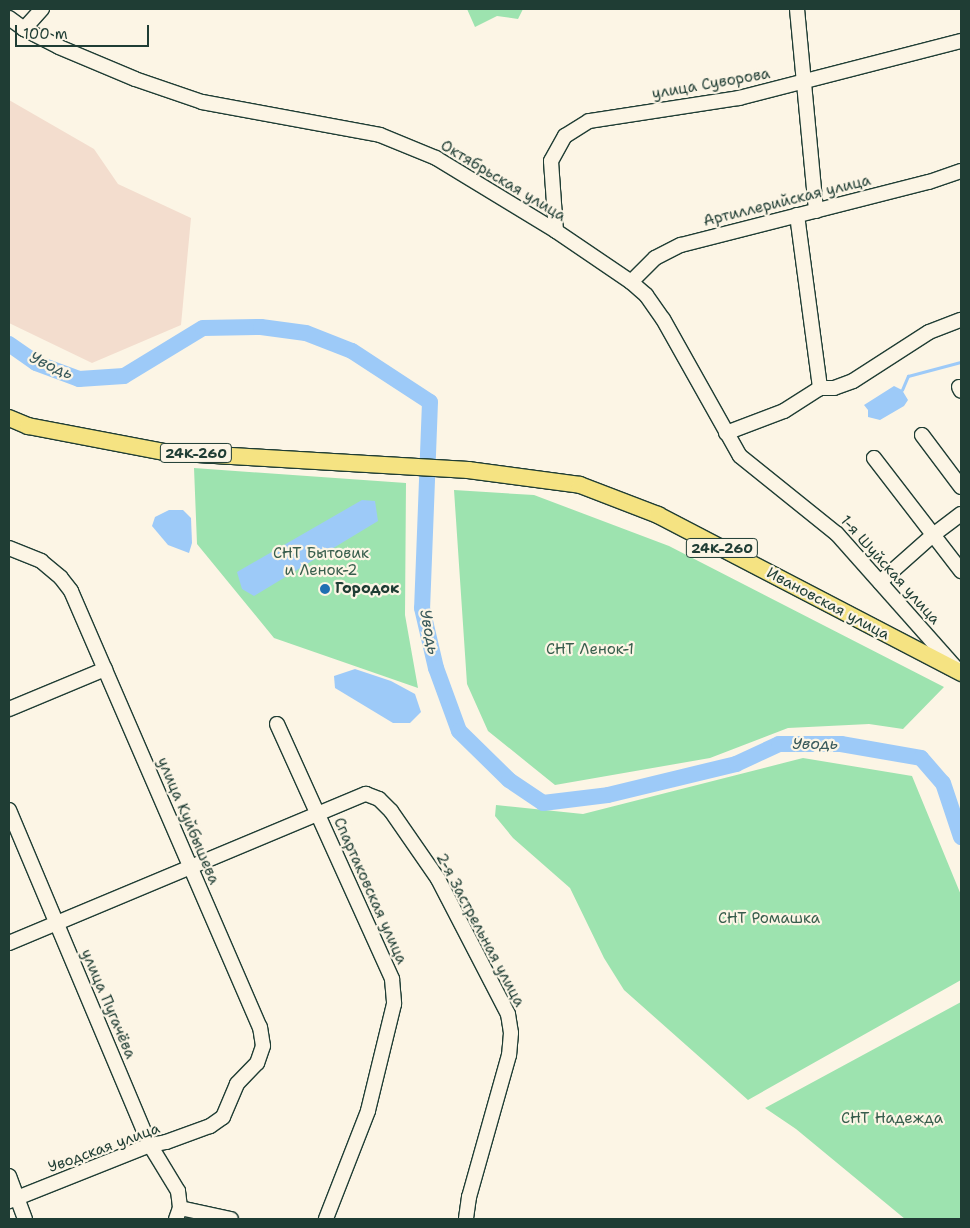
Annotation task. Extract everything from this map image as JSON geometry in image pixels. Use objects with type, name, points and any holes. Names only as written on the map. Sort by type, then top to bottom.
[{"type":"main road","name":"Ивановская улица","points":[[9,418],[28,426],[164,452],[468,470],[580,485],[658,515],[961,673]]},
{"type":"street","points":[[24,29],[42,9]]},
{"type":"street","points":[[797,9],[802,83],[816,211]]},
{"type":"street","name":"Октябрьская улица","points":[[9,18],[24,29],[59,47],[135,79],[202,102],[380,135],[436,158],[556,231],[631,282],[646,295],[664,319],[726,432]]},
{"type":"street","name":"улица Суворова","points":[[556,231],[551,161],[565,136],[589,121],[740,98],[961,40]]},
{"type":"street","name":"Артиллерийская улица","points":[[631,282],[655,258],[681,245],[929,182],[961,171]]},
{"type":"street","points":[[797,215],[820,388]]},
{"type":"street","points":[[726,432],[784,411],[820,388],[834,388],[853,381],[929,332],[961,320]]},
{"type":"street","name":"1-я Шуйская улица","points":[[726,432],[740,456],[837,534],[961,673]]},
{"type":"street","points":[[922,435],[961,487]]},
{"type":"street","points":[[874,458],[961,571]]},
{"type":"street","points":[[880,582],[933,535],[961,514]]},
{"type":"street","name":"улица Куйбышева","points":[[9,548],[41,561],[61,578],[71,591],[260,1027],[263,1046],[256,1063],[237,1084],[223,1117],[210,1126]]},
{"type":"street","points":[[9,708],[104,669]]},
{"type":"street","name":"Спартаковская улица","points":[[276,724],[392,979],[394,1004],[368,1112],[326,1219]]},
{"type":"street","name":"2-я Застрельная улица","points":[[317,814],[366,794],[379,799],[391,812],[438,879],[508,1014],[511,1033],[509,1055],[469,1197],[466,1219]]},
{"type":"street","name":"улица Пугачёва","points":[[9,810],[150,1145],[178,1191],[178,1214]]},
{"type":"street","points":[[9,943],[317,814]]},
{"type":"street","name":"Уводская улица","points":[[13,1199],[150,1145],[166,1142],[210,1126]]},
{"type":"street","points":[[9,1176],[13,1199],[25,1219]]},
{"type":"street","points":[[178,1214],[231,1219]]},
{"type":"shaded area","points":[[9,100],[94,149],[118,184],[191,218],[181,325],[92,363],[9,323]]},
{"type":"green space","points":[[467,9],[523,9],[518,19],[497,16],[475,27]]},
{"type":"green space","name":"СНТ Бытовик и Ленок-2","points":[[194,468],[406,483],[405,615],[418,688],[274,638],[197,544]]},
{"type":"green space","name":"СНТ Ленок-1","points":[[454,490],[534,495],[669,546],[944,687],[903,729],[869,724],[788,728],[710,758],[555,785],[488,731],[467,684]]},
{"type":"green space","name":"СНТ Ромашка","points":[[803,758],[912,776],[961,895],[961,980],[748,1100],[624,990],[604,958],[570,888],[513,838],[495,816],[496,805],[583,814]]},
{"type":"green space","name":"СНТ Надежда","points":[[961,1002],[961,1219],[905,1219],[796,1129],[765,1108]]},
{"type":"water","points":[[894,386],[902,390],[908,400],[904,406],[880,420],[868,417],[868,410],[864,405]]},
{"type":"water","points":[[362,500],[375,501],[378,521],[254,596],[242,589],[237,572]]},
{"type":"water","points":[[169,510],[183,510],[191,518],[192,543],[189,553],[168,545],[152,526],[155,517]]},
{"type":"water","points":[[355,669],[391,681],[415,694],[421,712],[410,723],[393,723],[335,688],[334,676]]},
{"type":"waterway","name":"Уводь","points":[[9,344],[36,363],[79,379],[124,376],[203,328],[261,327],[306,333],[352,351],[430,402],[422,608],[436,668],[459,731],[509,780],[543,803],[608,795],[736,764],[779,744],[841,744],[921,758],[943,783],[961,837]]},
{"type":"waterway","points":[[902,390],[908,376],[961,362]]},
{"type":"place","name":"Городок","points":[[325,589]]}]
